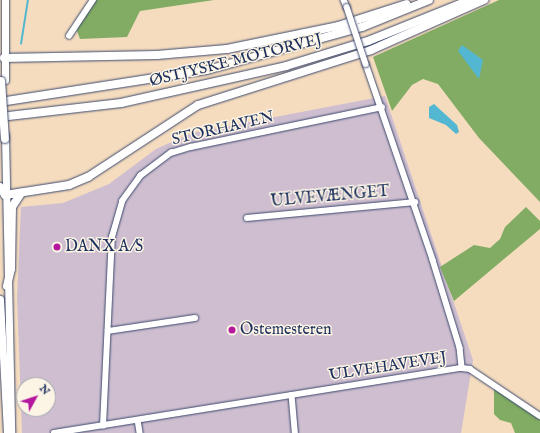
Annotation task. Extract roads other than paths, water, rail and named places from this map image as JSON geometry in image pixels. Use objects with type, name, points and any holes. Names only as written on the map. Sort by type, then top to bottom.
[{"type":"highway","points":[[2,58],[178,54],[226,49],[338,26],[417,0]]},
{"type":"highway","name":"ØSTJYSKE MOTORVEJ","points":[[0,102],[207,70],[362,27],[429,0]]},
{"type":"highway","name":"ØSTJYSKE MOTORVEJ","points":[[2,119],[121,102],[286,66],[368,41],[470,0]]},
{"type":"highway","points":[[0,187],[2,195],[50,190],[88,177],[198,105],[371,50],[484,0]]},
{"type":"highway","points":[[2,79],[5,139]]},
{"type":"highway","points":[[7,286],[11,269],[12,207],[21,193]]},
{"type":"main road","points":[[2,79],[5,0]]},
{"type":"main road","points":[[2,119],[5,139],[2,195],[7,286],[11,433]]},
{"type":"main road","points":[[0,299],[7,433]]},
{"type":"street","points":[[68,36],[93,0]]},
{"type":"street","name":"ULVEHAVEVEJ","points":[[54,433],[462,368],[460,348],[415,202],[344,0]]},
{"type":"street","name":"STORHAVEN","points":[[103,426],[116,215],[130,187],[154,163],[191,147],[382,107]]},
{"type":"street","name":"ULVEVÆNGET","points":[[247,218],[415,202]]},
{"type":"street","points":[[108,331],[195,318]]},
{"type":"street","points":[[462,368],[470,369],[540,416]]},
{"type":"street","points":[[292,395],[295,433]]},
{"type":"street","points":[[138,420],[140,433]]},
{"type":"water","points":[[462,45],[483,60],[479,79],[458,51]]},
{"type":"water","points":[[434,104],[457,125],[459,132],[456,134],[446,125],[429,118],[429,107]]},
{"type":"waterway","points":[[21,44],[28,0]]},
{"type":"place","name":"DANX A/S","points":[[57,247]]},
{"type":"place","name":"Ostemesteren","points":[[232,330]]}]
